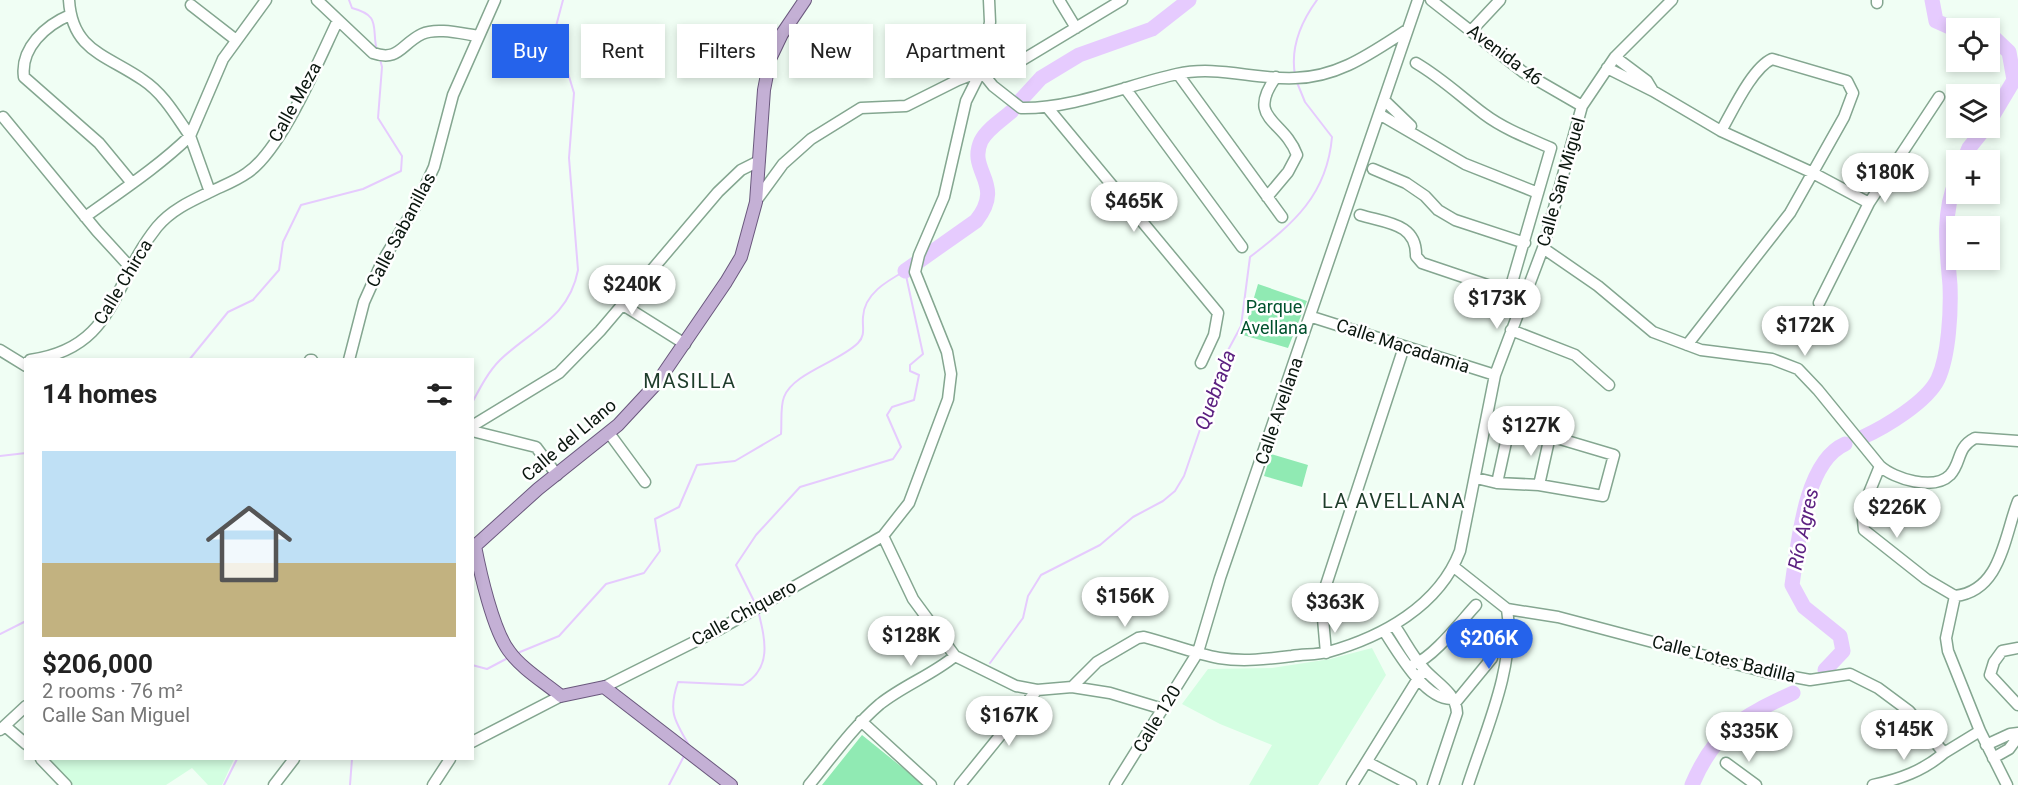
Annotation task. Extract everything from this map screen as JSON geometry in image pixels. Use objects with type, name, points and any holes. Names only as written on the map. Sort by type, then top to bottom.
[{"type":"main road","name":"Calle del Llano","points":[[561,696],[508,650],[474,547],[609,433],[657,383],[741,257],[756,202],[764,90],[770,59],[782,34],[805,0]]},
{"type":"main road","points":[[561,696],[604,687],[731,785]]},
{"type":"street","points":[[69,0],[74,30],[82,40],[93,50],[143,80],[162,96],[190,136],[210,192]]},
{"type":"street","points":[[85,217],[170,156],[190,136],[213,79],[236,40],[266,0]]},
{"type":"street","points":[[317,0],[378,55],[395,54],[423,34],[435,32],[479,36]]},
{"type":"street","name":"Calle Sabanillas","points":[[350,358],[364,302],[382,262],[418,202],[434,167],[453,96],[495,0]]},
{"type":"street","points":[[989,0],[990,24]]},
{"type":"street","points":[[1059,0],[1076,28]]},
{"type":"street","points":[[1026,58],[1122,0]]},
{"type":"street","name":"Calle Avellana","points":[[1198,652],[1220,578],[1312,317],[1418,0]]},
{"type":"street","name":"Avenida 46","points":[[1431,0],[1523,72],[1582,106]]},
{"type":"street","points":[[1472,31],[1500,0]]},
{"type":"street","name":"Calle San Miguel","points":[[1454,567],[1460,551],[1477,473],[1495,375],[1543,248],[1582,106],[1615,57],[1672,0]]},
{"type":"street","points":[[191,5],[236,40]]},
{"type":"street","points":[[70,15],[53,22],[32,46],[25,57],[24,77],[99,143],[132,183]]},
{"type":"street","name":"Calle Meza","points":[[210,192],[249,173],[271,146],[296,108],[338,20]]},
{"type":"street","points":[[987,78],[993,86],[1021,108],[1047,107],[1178,74],[1227,71],[1296,78],[1336,72],[1407,30]]},
{"type":"street","points":[[1615,57],[1647,81],[1653,91]]},
{"type":"street","points":[[1687,345],[1790,213],[1844,117],[1853,93],[1848,81],[1772,59],[1766,62],[1742,94],[1721,131]]},
{"type":"street","points":[[1360,215],[1402,228],[1412,234],[1416,244],[1416,256],[1422,263],[1502,290],[1511,286],[1551,147],[1511,131],[1484,114],[1446,81],[1416,63]]},
{"type":"street","points":[[1607,68],[1653,91],[1721,131],[1811,172],[1869,203]]},
{"type":"street","points":[[1178,74],[1282,217]]},
{"type":"street","points":[[1267,197],[1288,172],[1297,155],[1263,108],[1264,94],[1276,77]]},
{"type":"street","points":[[756,202],[783,164],[811,140],[861,108],[906,106],[966,78]]},
{"type":"street","points":[[978,78],[966,101],[944,197],[919,255],[915,272],[947,352],[951,374],[948,399],[909,503],[883,536],[913,599],[955,656],[998,679],[1037,690],[1072,687],[1110,693],[1163,709]]},
{"type":"street","points":[[1125,88],[1242,247]]},
{"type":"street","points":[[1819,303],[1869,203],[1939,97]]},
{"type":"street","points":[[1384,100],[1424,139]]},
{"type":"street","points":[[1047,107],[1218,313],[1214,335],[1201,363]]},
{"type":"street","points":[[1379,114],[1465,164],[1538,193]]},
{"type":"street","points":[[3,117],[85,217],[130,267]]},
{"type":"street","points":[[474,425],[559,373],[623,305],[718,192],[741,170],[759,161]]},
{"type":"street","points":[[1372,169],[1406,183],[1425,196],[1438,210],[1455,220],[1525,243]]},
{"type":"street","name":"Calle Chirca","points":[[45,358],[60,355],[76,346],[100,325],[130,267],[157,227],[170,214],[210,192]]},
{"type":"street","points":[[1543,248],[1598,286],[1653,332],[1701,350],[1772,359],[1798,369],[1880,466],[1888,474],[1900,479],[1938,481],[1950,475],[1961,449],[1975,438],[2018,441]]},
{"type":"street","points":[[623,305],[685,344]]},
{"type":"street","name":"Calle Macadamia","points":[[1312,317],[1495,375]]},
{"type":"street","points":[[1511,330],[1575,355],[1609,385]]},
{"type":"street","points":[[1326,653],[1322,607],[1325,588],[1404,347]]},
{"type":"street","points":[[0,350],[24,362]]},
{"type":"street","points":[[1477,473],[1498,478],[1603,496],[1614,455],[1520,426],[1508,433],[1498,478]]},
{"type":"street","points":[[474,432],[536,447],[557,475]]},
{"type":"street","points":[[609,433],[645,482]]},
{"type":"street","points":[[1539,484],[1550,435]]},
{"type":"street","points":[[1880,466],[1862,510],[1864,530],[1926,579],[1955,596],[1970,594],[1982,587],[1990,576],[2018,501]]},
{"type":"street","name":"Calle Chiquero","points":[[604,687],[718,630],[883,536]]},
{"type":"street","points":[[1072,687],[1097,662],[1137,638],[1144,637],[1219,658],[1263,660],[1326,653],[1389,628],[1423,603],[1454,567],[1507,609],[1509,646],[1468,785]]},
{"type":"street","points":[[1955,596],[1946,638],[1948,651],[1986,745],[2007,785]]},
{"type":"street","points":[[1352,785],[1417,670],[1476,605]]},
{"type":"street","name":"Calle Lotes Badilla","points":[[1507,609],[1558,617],[1766,672],[1810,680],[1850,674],[1878,688],[1909,711],[1944,753]]},
{"type":"street","points":[[1389,628],[1417,670],[1444,699],[1453,701]]},
{"type":"street","points":[[2018,648],[2002,651],[1994,662],[1990,675],[2018,705]]},
{"type":"street","name":"Calle 120","points":[[1115,785],[1198,652]]},
{"type":"street","points":[[809,785],[861,721],[903,687],[940,668],[955,656]]},
{"type":"street","points":[[1453,701],[1492,658]]},
{"type":"street","points":[[960,785],[1037,690]]},
{"type":"street","points":[[474,741],[561,696]]},
{"type":"street","points":[[1433,785],[1457,713],[1453,701]]},
{"type":"street","points":[[24,708],[2,727],[24,743]]},
{"type":"street","points":[[861,721],[931,785]]},
{"type":"street","points":[[1873,785],[1930,765],[1944,753],[1980,730]]},
{"type":"street","points":[[1986,745],[2010,734],[2018,735],[2008,750],[1993,758]]},
{"type":"street","points":[[42,760],[66,785]]},
{"type":"street","points":[[274,785],[293,760]]},
{"type":"street","points":[[433,785],[449,760]]},
{"type":"street","points":[[1367,762],[1411,785]]},
{"type":"street","points":[[1726,763],[1756,785]]},
{"type":"shaded area","points":[[1372,648],[1386,675],[1318,785],[1249,785],[1272,745],[1220,724],[1182,704],[1208,669],[1272,668],[1330,659]]},
{"type":"shaded area","points":[[49,760],[234,760],[222,785],[208,785],[192,768],[166,785],[73,785]]},
{"type":"green space","name":"Parque Avellana","points":[[1258,284],[1307,301],[1288,348],[1243,335]]},
{"type":"green space","points":[[1271,454],[1308,465],[1302,487],[1264,476]]},
{"type":"green space","points":[[862,735],[924,785],[822,785]]},
{"type":"waterway","points":[[349,0],[352,8],[372,19],[377,51]]},
{"type":"waterway","points":[[474,400],[500,360],[558,312],[573,286],[578,270],[569,158],[574,93],[555,30],[563,0]]},
{"type":"waterway","points":[[1019,102],[1041,78],[1079,55],[1152,29],[1189,0]]},
{"type":"waterway","name":"Quebrada","points":[[1295,75],[1294,55],[1298,35],[1317,0]]},
{"type":"waterway","name":"Río Agres","points":[[1932,0],[1936,21],[1946,26]]},
{"type":"waterway","name":"Río Agres","points":[[2000,43],[2009,52],[2014,80],[2000,104]]},
{"type":"waterway","points":[[191,358],[228,312],[253,300],[279,270],[283,242],[301,205],[363,189],[401,171],[402,156],[378,118],[382,67],[380,59]]},
{"type":"waterway","name":"Quebrada","points":[[990,663],[1023,618],[1028,596],[1041,575],[1100,545],[1133,517],[1163,501],[1175,491],[1184,476],[1226,354],[1241,326],[1250,257],[1281,232],[1306,206],[1323,175],[1329,157],[1332,137],[1305,102],[1296,80]]},
{"type":"waterway","points":[[905,271],[976,221],[984,208],[987,197],[987,187],[978,152],[981,141],[1012,111]]},
{"type":"waterway","name":"Río Agres","points":[[1968,150],[1977,138]]},
{"type":"waterway","name":"Río Agres","points":[[1863,437],[1915,405],[1933,388],[1942,369],[1947,346],[1950,307],[1947,245],[1950,204]]},
{"type":"waterway","points":[[520,652],[559,636],[606,584],[644,573],[660,551],[655,519],[679,507],[697,465],[735,461],[781,434],[782,405],[789,389],[806,374],[840,356],[858,343],[863,334],[863,317],[867,302],[884,284],[905,271],[923,354],[910,365],[910,371],[919,375],[914,400],[892,407],[887,415],[901,447],[893,459],[800,487],[756,535],[736,565],[756,605]]},
{"type":"waterway","name":"Río Agres","points":[[1825,670],[1843,651],[1840,636],[1804,607],[1792,585],[1805,507],[1812,486],[1820,468],[1831,454],[1845,444]]},
{"type":"waterway","name":"Quebrada","points":[[0,456],[24,453]]},
{"type":"waterway","points":[[689,745],[674,715],[673,701],[678,682],[743,685],[753,678],[763,661],[764,652],[763,632],[758,610]]},
{"type":"waterway","points":[[0,634],[24,622]]},
{"type":"waterway","points":[[474,666],[487,669],[506,659]]},
{"type":"waterway","name":"Río Agres","points":[[1692,785],[1710,751],[1732,727],[1793,693]]},
{"type":"waterway","points":[[669,785],[684,756]]},
{"type":"waterway","points":[[224,785],[236,760]]},
{"type":"waterway","points":[[350,785],[352,760]]},
{"type":"district","name":"MASILLA","points":[[690,381]]},
{"type":"district","name":"LA AVELLANA","points":[[1394,501]]}]
